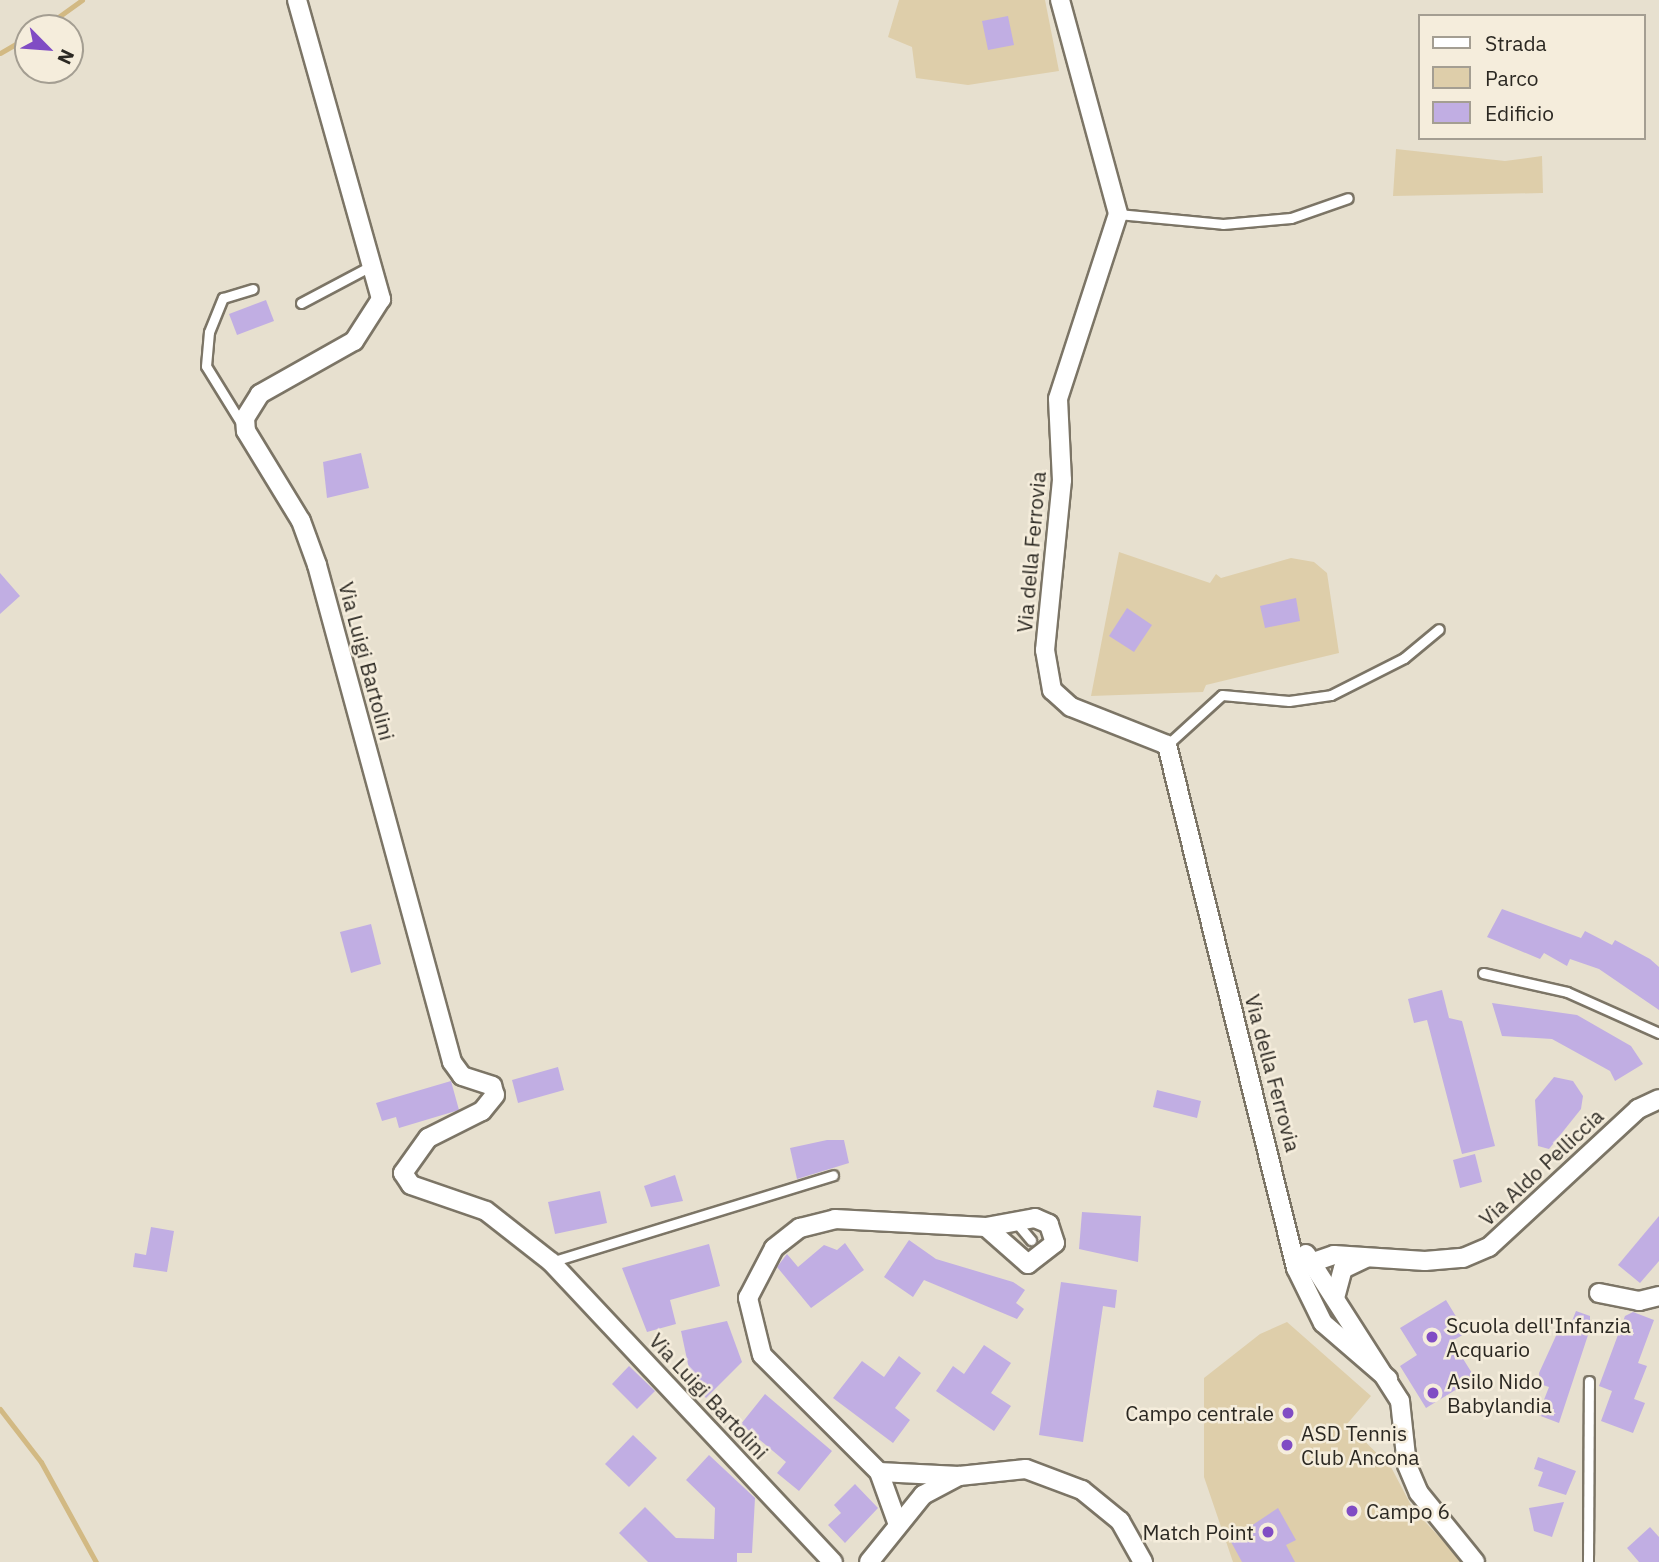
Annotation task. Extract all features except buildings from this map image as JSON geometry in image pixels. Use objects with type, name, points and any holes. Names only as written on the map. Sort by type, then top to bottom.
[{"type":"street","points":[[246,431],[250,406],[273,382],[365,332],[381,299],[373,253],[297,0]]},
{"type":"street","name":"Via della Ferrovia","points":[[1060,0],[1111,171],[1118,214],[1058,400],[1062,480],[1045,650],[1052,690],[1071,707],[1167,745],[1285,1210],[1303,1266],[1310,1305],[1388,1379]]},
{"type":"street","name":"Via Luigi Bartolini","points":[[246,431],[301,521],[317,565],[452,1062],[462,1076],[492,1086],[495,1095],[482,1111],[428,1138],[403,1173],[411,1185],[486,1211],[551,1262],[833,1562]]},
{"type":"street","name":"Via Aldo Pelliccia","points":[[1303,1266],[1334,1255],[1366,1258],[1463,1258],[1489,1247],[1638,1109],[1659,1099]]},
{"type":"street","points":[[897,1522],[879,1472],[762,1356],[748,1298],[757,1274],[800,1228],[835,1219],[986,1227],[1014,1220],[1049,1224],[1055,1243],[1038,1262],[1028,1264],[986,1227]]},
{"type":"street","points":[[1310,1305],[1335,1298],[1343,1269],[1366,1258]]},
{"type":"street","name":"Via della Ferrovia","points":[[1303,1266],[1335,1298],[1388,1379],[1400,1401],[1407,1465],[1419,1493],[1475,1562]]},
{"type":"street","points":[[1599,1293],[1639,1301],[1659,1296]]},
{"type":"street","points":[[879,1472],[960,1476],[1026,1469],[1082,1490],[1120,1521],[1143,1562]]},
{"type":"street","points":[[869,1562],[897,1522],[923,1495],[960,1476]]},
{"type":"lane","points":[[1118,214],[1223,224],[1291,218],[1348,198]]},
{"type":"lane","points":[[301,303],[370,271],[373,253]]},
{"type":"lane","points":[[246,431],[206,366],[209,332],[223,298],[253,289]]},
{"type":"lane","points":[[1167,745],[1222,695],[1289,701],[1331,695],[1404,657],[1439,629]]},
{"type":"lane","points":[[1483,973],[1567,992],[1659,1033]]},
{"type":"lane","points":[[551,1262],[833,1175]]},
{"type":"lane","points":[[1014,1220],[1031,1240]]},
{"type":"lane","points":[[1588,1562],[1593,1528],[1589,1381]]},
{"type":"green space","points":[[899,0],[1045,0],[1059,71],[968,85],[916,78],[912,47],[888,37]]},
{"type":"green space","points":[[1396,149],[1505,161],[1542,156],[1543,193],[1393,196]]},
{"type":"green space","points":[[1119,552],[1210,583],[1216,574],[1221,578],[1291,558],[1314,562],[1327,573],[1339,653],[1206,685],[1203,692],[1091,696]]},
{"type":"green space","name":"ASD Tennis Club Ancona","points":[[1287,1322],[1371,1396],[1347,1424],[1391,1467],[1413,1509],[1463,1562],[1233,1562],[1204,1477],[1204,1378],[1260,1334]]},
{"type":"waterway","points":[[62,14],[82,0]]},
{"type":"waterway","points":[[0,53],[14,45]]},
{"type":"waterway","points":[[0,1409],[41,1462],[96,1562]]},
{"type":"place","name":"Scuola dell'Infanzia Acquario","points":[[1432,1337]]},
{"type":"place","name":"Asilo Nido Babylandia","points":[[1433,1393]]},
{"type":"place","name":"Campo centrale","points":[[1288,1413]]},
{"type":"place","name":"ASD Tennis Club Ancona","points":[[1287,1445]]},
{"type":"place","name":"Campo 6","points":[[1352,1511]]},
{"type":"place","name":"Match Point","points":[[1268,1532]]}]
